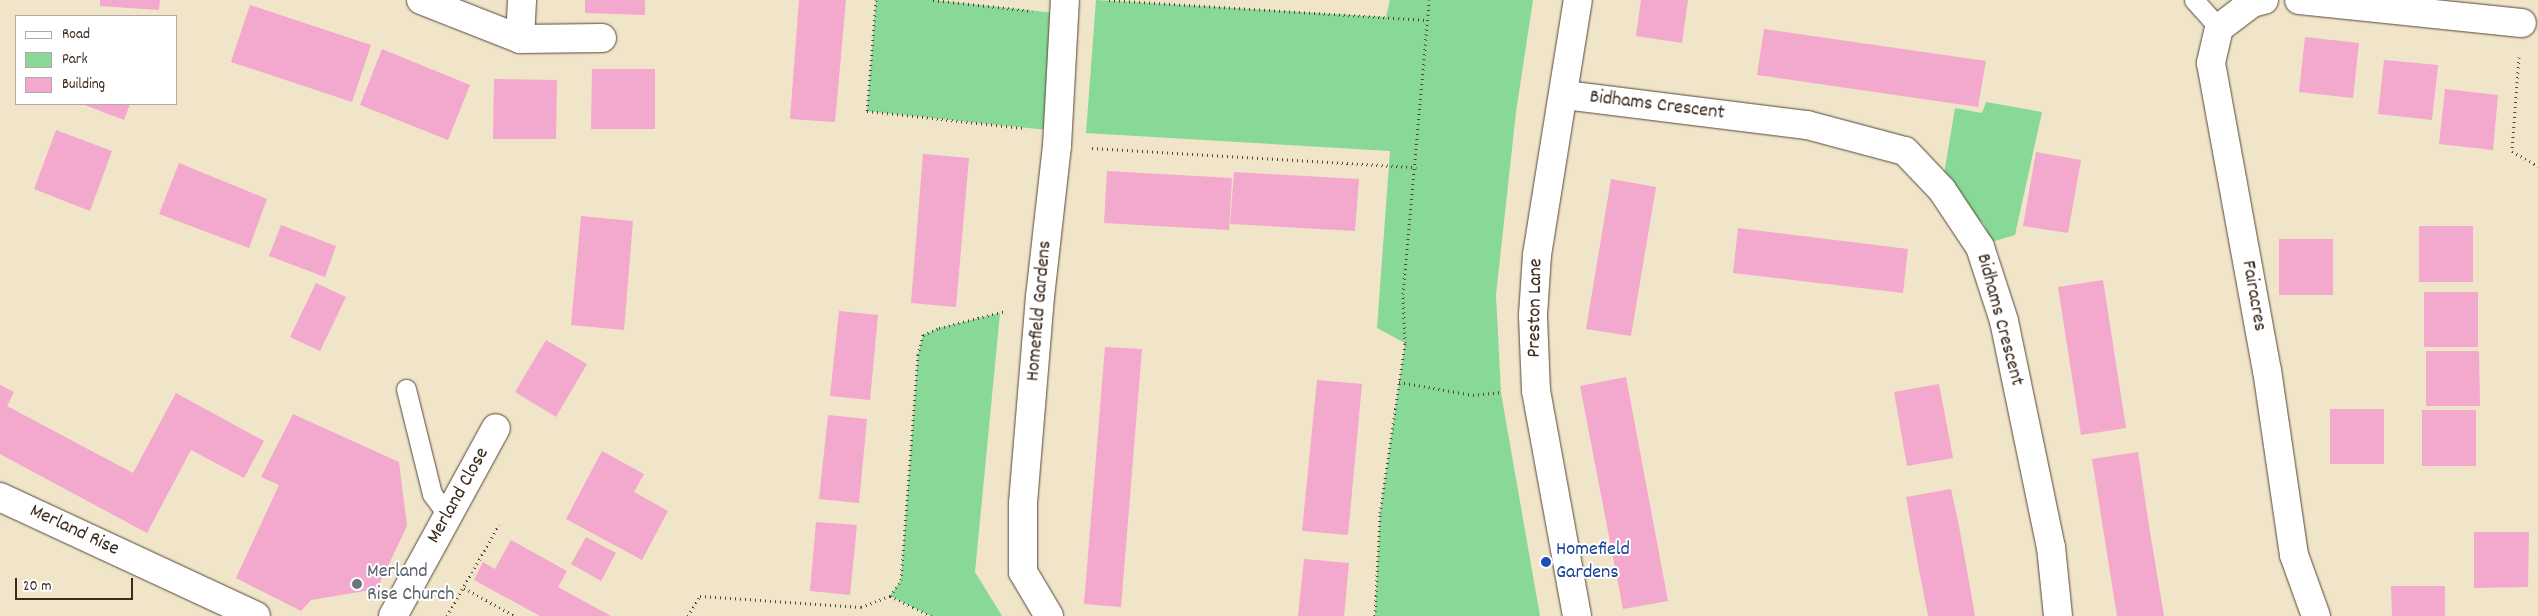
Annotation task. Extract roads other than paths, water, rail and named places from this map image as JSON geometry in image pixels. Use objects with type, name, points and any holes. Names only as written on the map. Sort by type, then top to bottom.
[{"type":"street","points":[[422,0],[520,39],[602,38]]},
{"type":"street","points":[[520,39],[522,0]]},
{"type":"street","name":"Preston Lane","points":[[1577,616],[1536,391],[1534,315],[1536,255],[1564,95],[1578,0]]},
{"type":"street","points":[[2219,28],[2252,2],[2264,0]]},
{"type":"street","points":[[2299,0],[2473,9],[2530,24]]},
{"type":"street","name":"Homefield Gardens","points":[[1049,616],[1024,572],[1024,503],[1040,297],[1057,139],[1064,7]]},
{"type":"street","name":"Fairacres","points":[[2219,28],[2211,64],[2267,370],[2294,555],[2316,616]]},
{"type":"street","name":"Bidhams Crescent","points":[[1564,95],[1807,125],[1905,151],[1942,190],[1980,247],[2004,321],[2051,547],[2058,616]]},
{"type":"street","name":"Merland Close","points":[[393,616],[496,428]]},
{"type":"street","name":"Merland Rise","points":[[0,497],[256,616]]},
{"type":"lane","points":[[2194,0],[2219,28]]},
{"type":"lane","points":[[406,389],[432,494],[448,515]]},
{"type":"place","name":"Homefield Gardens","points":[[1546,562]]},
{"type":"place","name":"Merland Rise Church","points":[[357,584]]}]
